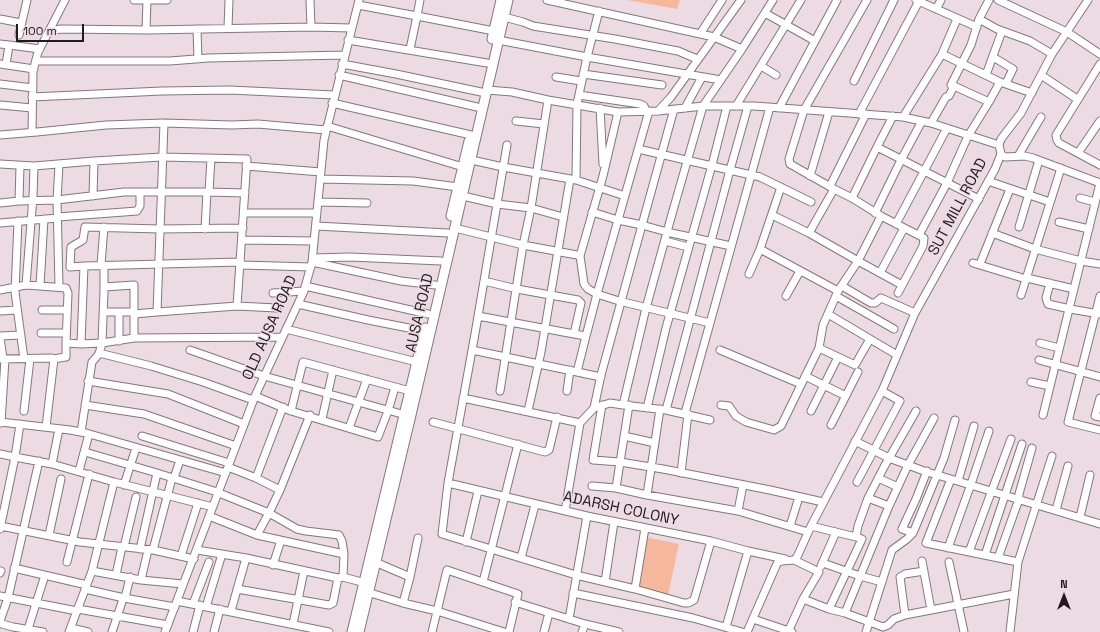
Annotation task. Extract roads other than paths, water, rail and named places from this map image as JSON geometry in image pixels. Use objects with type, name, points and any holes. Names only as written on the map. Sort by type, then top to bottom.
[{"type":"main road","points":[[352,632],[366,587],[408,416],[410,391],[416,362],[441,261],[451,231],[458,186],[466,161],[478,107],[484,91],[487,63],[501,0]]},
{"type":"main road","name":"AUSA ROAD","points":[[359,632],[366,587],[375,562],[451,231],[463,196],[466,161],[508,0]]},
{"type":"street","points":[[19,35],[27,0]]},
{"type":"street","points":[[32,132],[34,69],[40,49],[63,0]]},
{"type":"street","points":[[134,0],[167,0]]},
{"type":"street","points":[[146,30],[147,0]]},
{"type":"street","points":[[228,28],[229,0]]},
{"type":"street","points":[[310,0],[311,27]]},
{"type":"street","points":[[410,49],[420,0]]},
{"type":"street","points":[[546,0],[714,37],[742,49]]},
{"type":"street","points":[[700,34],[722,0]]},
{"type":"street","points":[[658,111],[671,96],[741,0]]},
{"type":"street","points":[[616,488],[624,436],[626,405],[646,308],[703,106],[773,0]]},
{"type":"street","points":[[736,106],[801,0]]},
{"type":"street","points":[[779,108],[837,0]]},
{"type":"street","points":[[867,0],[804,110],[789,159],[790,164],[810,176],[852,198],[878,215],[924,238],[924,246],[898,293]]},
{"type":"street","points":[[854,81],[894,0]]},
{"type":"street","points":[[936,9],[941,0]]},
{"type":"street","points":[[989,0],[979,19],[971,45],[951,84],[990,102]]},
{"type":"street","points":[[998,0],[1067,32],[1100,54]]},
{"type":"street","name":"SUT MILL ROAD","points":[[791,560],[797,557],[823,502],[882,391],[915,313],[988,181],[1001,154],[999,145],[1001,139],[1021,113],[1052,54],[1088,0]]},
{"type":"street","points":[[809,233],[832,187],[862,114],[917,1],[977,27]]},
{"type":"street","points":[[358,2],[417,16],[494,31]]},
{"type":"street","name":"OLD AUSA ROAD","points":[[167,628],[254,398],[304,289],[312,262],[326,128],[358,2]]},
{"type":"street","points":[[528,411],[538,364],[563,217],[573,180],[577,104],[582,77],[599,11]]},
{"type":"street","points":[[765,13],[815,41]]},
{"type":"street","points":[[504,17],[533,26],[678,51],[697,59]]},
{"type":"street","points":[[0,19],[21,23]]},
{"type":"street","points":[[904,117],[942,54],[957,19]]},
{"type":"street","points":[[979,19],[1002,31],[1030,41],[1052,54]]},
{"type":"street","points":[[49,31],[60,29],[146,30],[311,27],[351,28]]},
{"type":"street","points":[[198,29],[198,59]]},
{"type":"street","points":[[986,75],[1002,31]]},
{"type":"street","points":[[348,40],[410,49],[487,63]]},
{"type":"street","points":[[498,40],[721,80]]},
{"type":"street","points":[[0,44],[40,49]]},
{"type":"street","points":[[9,45],[3,65],[34,69]]},
{"type":"street","points":[[942,54],[986,75],[1032,93]]},
{"type":"street","points":[[36,61],[170,61],[344,55]]},
{"type":"street","points":[[919,235],[947,183],[968,136],[1013,68],[993,57]]},
{"type":"street","points":[[342,64],[484,91],[512,92],[618,112],[658,111],[703,106],[748,106],[904,117],[931,123],[999,145]]},
{"type":"street","points":[[1100,64],[1077,99],[1056,138],[1059,143],[1100,165]]},
{"type":"street","points":[[761,66],[776,75]]},
{"type":"street","points":[[339,75],[478,107]]},
{"type":"street","points":[[556,76],[582,77],[662,85]]},
{"type":"street","points":[[1041,76],[1077,99]]},
{"type":"street","points":[[685,108],[702,77]]},
{"type":"street","points":[[0,84],[33,88]]},
{"type":"street","points":[[931,123],[954,86]]},
{"type":"street","points":[[32,97],[162,91],[230,90],[334,95]]},
{"type":"street","points":[[579,95],[640,104],[648,111]]},
{"type":"street","points":[[500,391],[548,100]]},
{"type":"street","points":[[332,103],[471,135]]},
{"type":"street","points":[[0,105],[32,108]]},
{"type":"street","points":[[647,408],[670,314],[727,106]]},
{"type":"street","points":[[647,496],[655,442],[663,409],[691,319],[748,106]]},
{"type":"street","points":[[681,473],[686,414],[770,107]]},
{"type":"street","points":[[600,108],[603,176]]},
{"type":"street","points":[[594,408],[620,302],[674,109]]},
{"type":"street","points":[[578,372],[596,294],[648,111]]},
{"type":"street","points":[[618,112],[603,176],[580,256],[584,284],[588,289],[596,294],[620,302],[710,323]]},
{"type":"street","points":[[810,176],[829,112]]},
{"type":"street","points":[[852,198],[893,116]]},
{"type":"street","points":[[1018,156],[1041,117]]},
{"type":"street","points":[[516,121],[544,124]]},
{"type":"street","points":[[721,404],[729,406],[736,416],[746,422],[774,430],[781,426],[819,348],[823,325],[838,291],[858,261],[901,160],[922,121]]},
{"type":"street","points":[[1078,153],[1100,121]]},
{"type":"street","points":[[157,312],[164,123]]},
{"type":"street","points":[[0,134],[106,124],[258,124],[326,128],[466,161],[573,180],[625,196]]},
{"type":"street","points":[[896,224],[947,128]]},
{"type":"street","points":[[507,145],[457,429],[448,483],[442,534],[576,575],[635,589],[684,603],[694,600],[711,541]]},
{"type":"street","points":[[877,147],[979,199]]},
{"type":"street","points":[[638,149],[687,159],[760,177],[812,202]]},
{"type":"street","points":[[1001,154],[1005,157],[1025,156],[1039,160],[1100,183],[1043,415]]},
{"type":"street","points":[[0,164],[20,166],[59,165],[94,161],[162,157],[247,159],[237,306]]},
{"type":"street","points":[[205,229],[212,158]]},
{"type":"street","points":[[1018,227],[1039,160]]},
{"type":"street","points":[[93,196],[94,161]]},
{"type":"street","points":[[59,165],[57,200],[59,287]]},
{"type":"street","points":[[19,201],[20,166]]},
{"type":"street","points":[[26,285],[34,166]]},
{"type":"street","points":[[246,166],[321,176],[412,181],[458,186]]},
{"type":"street","points":[[1021,295],[1061,168]]},
{"type":"street","points":[[988,181],[1050,202]]},
{"type":"street","points":[[749,274],[772,216],[781,187]]},
{"type":"street","points":[[980,264],[1010,189]]},
{"type":"street","points":[[0,203],[57,200],[124,192],[245,193]]},
{"type":"street","points":[[0,223],[137,211],[140,206],[140,192]]},
{"type":"street","points":[[463,196],[497,204],[531,208],[563,217]]},
{"type":"street","points":[[1080,198],[1095,202]]},
{"type":"street","points":[[318,202],[367,203]]},
{"type":"street","points":[[592,212],[667,232],[711,240],[731,246]]},
{"type":"street","points":[[244,213],[317,213]]},
{"type":"street","points":[[772,216],[809,233],[902,285]]},
{"type":"street","points":[[40,286],[44,219]]},
{"type":"street","points":[[18,221],[15,287],[21,335],[27,359],[24,411]]},
{"type":"street","points":[[1059,222],[1088,229]]},
{"type":"street","points":[[316,226],[451,231],[492,236],[523,245],[580,256]]},
{"type":"street","points":[[243,228],[160,229],[85,227],[83,240],[71,247],[70,267],[102,265],[312,262],[350,257],[441,261]]},
{"type":"street","points":[[81,432],[92,362],[100,353],[102,343],[104,312],[102,265],[104,228]]},
{"type":"street","points":[[880,273],[904,228]]},
{"type":"street","points":[[992,233],[1035,248],[1081,261],[1100,264]]},
{"type":"street","points":[[242,240],[314,241]]},
{"type":"street","points":[[665,241],[688,247]]},
{"type":"street","points":[[760,248],[838,291],[894,329]]},
{"type":"street","points":[[312,262],[401,281],[435,285]]},
{"type":"street","points":[[973,263],[980,264],[1002,273],[1074,289]]},
{"type":"street","points":[[81,344],[84,266]]},
{"type":"street","points":[[786,296],[800,271]]},
{"type":"street","points":[[484,281],[550,296],[578,300],[581,303],[574,334]]},
{"type":"street","points":[[1050,283],[1046,302],[1070,309],[1098,313]]},
{"type":"street","points":[[0,290],[26,285],[63,287],[67,290],[66,357],[53,359],[3,359]]},
{"type":"street","points":[[104,287],[134,285],[134,338]]},
{"type":"street","points":[[273,293],[304,289],[428,314]]},
{"type":"street","points":[[838,291],[875,304],[881,298],[915,313]]},
{"type":"street","points":[[1100,296],[1098,313],[1068,422],[1100,430]]},
{"type":"street","points":[[298,304],[424,331]]},
{"type":"street","points":[[104,312],[157,312],[237,306],[277,308]]},
{"type":"street","points":[[0,312],[18,310]]},
{"type":"street","points":[[42,310],[67,310]]},
{"type":"street","points":[[119,312],[119,341]]},
{"type":"street","points":[[828,314],[897,354]]},
{"type":"street","points":[[478,316],[586,336]]},
{"type":"street","points":[[286,329],[416,362]]},
{"type":"street","points":[[41,333],[66,333]]},
{"type":"street","points":[[21,335],[0,336],[3,359],[1,423],[81,432],[180,460],[228,468]]},
{"type":"street","points":[[66,343],[102,343],[134,338],[282,337]]},
{"type":"street","points":[[819,348],[856,365],[870,339]]},
{"type":"street","points":[[1040,343],[1059,348]]},
{"type":"street","points":[[190,350],[264,376],[408,416]]},
{"type":"street","points":[[472,350],[601,377]]},
{"type":"street","points":[[720,350],[802,384]]},
{"type":"street","points":[[100,353],[204,382],[283,407],[291,411],[310,415],[378,437],[395,387]]},
{"type":"street","points":[[811,411],[838,357]]},
{"type":"street","points":[[46,427],[53,359]]},
{"type":"street","points":[[1038,360],[1100,377]]},
{"type":"street","points":[[291,411],[303,362],[410,391]]},
{"type":"street","points":[[322,419],[333,370]]},
{"type":"street","points":[[567,392],[570,370]]},
{"type":"street","points":[[831,425],[858,372]]},
{"type":"street","points":[[805,376],[846,396]]},
{"type":"street","points":[[350,428],[367,380]]},
{"type":"street","points":[[88,381],[168,394],[244,424]]},
{"type":"street","points":[[1031,382],[1050,386]]},
{"type":"street","points":[[857,482],[900,401],[882,391]]},
{"type":"street","points":[[1100,397],[1095,416],[1100,417]]},
{"type":"street","points":[[463,398],[580,423]]},
{"type":"street","points":[[565,511],[580,423],[594,408],[610,404],[626,405],[663,409],[710,420]]},
{"type":"street","points":[[85,405],[144,414],[236,446]]},
{"type":"street","points":[[602,405],[593,460],[620,462],[651,467],[823,502]]},
{"type":"street","points":[[256,478],[283,407]]},
{"type":"street","points":[[829,609],[859,538],[858,526],[868,498],[916,411]]},
{"type":"street","points":[[258,535],[280,490],[310,415]]},
{"type":"street","points":[[433,422],[545,452],[549,450],[557,417]]},
{"type":"street","points":[[845,613],[889,506],[908,465],[934,418]]},
{"type":"street","points":[[866,632],[892,550],[913,533],[948,447],[955,420]]},
{"type":"street","points":[[20,424],[15,457],[0,527],[98,544],[151,550],[194,559]]},
{"type":"street","points":[[974,426],[954,480],[926,543],[1018,562]]},
{"type":"street","points":[[52,464],[59,429]]},
{"type":"street","points":[[948,548],[989,431]]},
{"type":"street","points":[[80,471],[89,434]]},
{"type":"street","points":[[142,436],[256,478],[280,490]]},
{"type":"street","points":[[624,436],[655,442]]},
{"type":"street","points":[[969,552],[1011,439]]},
{"type":"street","points":[[855,441],[889,458],[908,465],[1100,524]]},
{"type":"street","points":[[482,582],[506,497],[518,444]]},
{"type":"street","points":[[985,556],[1022,444]]},
{"type":"street","points":[[124,485],[136,448]]},
{"type":"street","points":[[998,558],[1019,499],[1019,494],[1032,448]]},
{"type":"street","points":[[84,452],[158,473],[219,493],[269,513],[297,529],[339,535],[342,541],[344,554],[340,577],[332,605],[237,590]]},
{"type":"street","points":[[0,454],[40,461],[80,471],[124,485],[213,507]]},
{"type":"street","points":[[1010,632],[1018,562],[1052,456]]},
{"type":"street","points":[[141,580],[180,460]]},
{"type":"street","points":[[40,461],[8,598],[0,622],[2,624],[43,632]]},
{"type":"street","points":[[1056,510],[1068,466]]},
{"type":"street","points":[[913,533],[902,529],[927,471]]},
{"type":"street","points":[[140,549],[158,473]]},
{"type":"street","points":[[67,562],[89,474]]},
{"type":"street","points":[[1080,517],[1090,475]]},
{"type":"street","points":[[878,478],[898,487]]},
{"type":"street","points":[[49,535],[61,479]]},
{"type":"street","points":[[88,632],[70,630],[92,571],[114,482]]},
{"type":"street","name":"ADARSH COLONY","points":[[448,483],[587,516],[711,541],[791,560],[819,572]]},
{"type":"street","points":[[738,512],[743,485]]},
{"type":"street","points":[[592,486],[616,488],[647,496],[738,512],[790,526],[836,532],[874,543]]},
{"type":"street","points":[[466,542],[478,490]]},
{"type":"street","points":[[116,575],[136,497]]},
{"type":"street","points":[[790,526],[799,497]]},
{"type":"street","points":[[868,498],[889,506]]},
{"type":"street","points":[[916,499],[926,502]]},
{"type":"street","points":[[182,556],[198,503]]},
{"type":"street","points":[[522,558],[535,504]]},
{"type":"street","points":[[209,516],[258,535],[344,554]]},
{"type":"street","points":[[568,619],[587,516]]},
{"type":"street","points":[[605,582],[614,522]]},
{"type":"street","points":[[635,589],[646,528]]},
{"type":"street","points":[[753,619],[790,632],[803,599],[819,572],[836,532]]},
{"type":"street","points":[[402,603],[410,577],[418,538]]},
{"type":"street","points":[[274,565],[280,540]]},
{"type":"street","points":[[197,550],[246,558],[274,565],[340,577],[402,603],[437,611],[504,632]]},
{"type":"street","points":[[726,627],[748,551]]},
{"type":"street","points":[[200,605],[222,554]]},
{"type":"street","points":[[231,611],[246,558]]},
{"type":"street","points":[[747,632],[778,562],[791,560]]},
{"type":"street","points":[[922,561],[931,610]]},
{"type":"street","points":[[193,632],[208,562]]},
{"type":"street","points":[[375,562],[410,577]]},
{"type":"street","points":[[823,562],[860,576],[882,582]]},
{"type":"street","points":[[949,562],[964,632]]},
{"type":"street","points":[[14,568],[45,575],[124,598],[176,604],[200,605],[295,627],[325,632]]},
{"type":"street","points":[[432,632],[447,570],[518,594],[509,632]]},
{"type":"street","points":[[92,571],[141,580],[183,584]]},
{"type":"street","points":[[295,627],[298,600],[304,571]]},
{"type":"street","points":[[905,614],[900,577],[905,574],[924,571]]},
{"type":"street","points":[[28,629],[45,575]]},
{"type":"street","points":[[112,632],[130,577]]},
{"type":"street","points":[[573,593],[693,618],[742,632]]},
{"type":"street","points":[[803,599],[883,627],[888,625],[894,619],[905,614],[1014,594]]},
{"type":"street","points":[[0,596],[117,616],[167,628]]},
{"type":"street","points":[[515,602],[585,624],[619,632]]},
{"type":"street","points":[[214,632],[220,609]]},
{"type":"street","points":[[544,632],[548,613]]},
{"type":"street","points":[[582,632],[585,624]]}]
